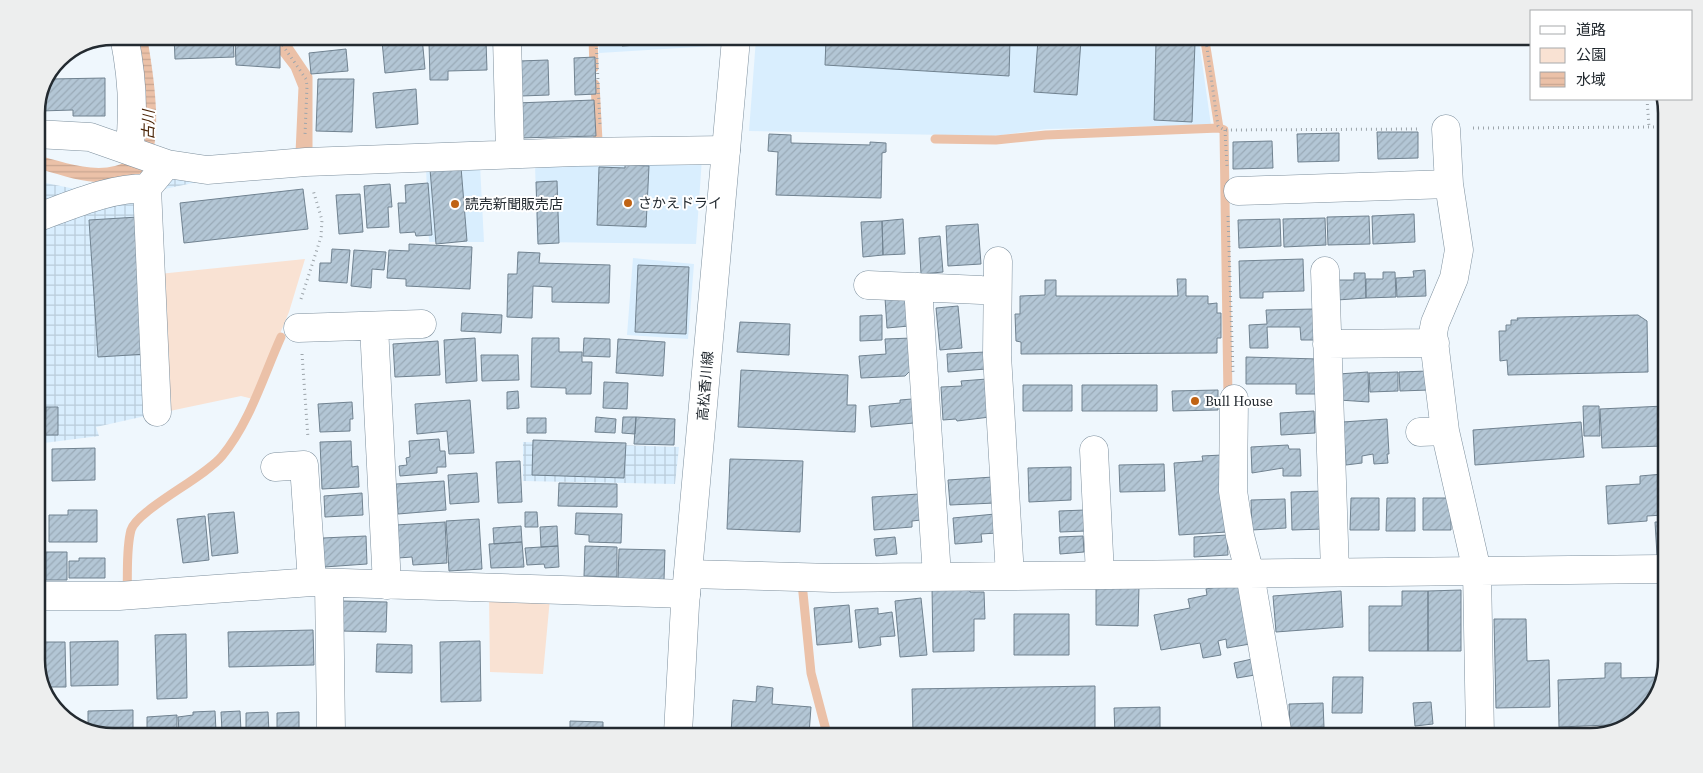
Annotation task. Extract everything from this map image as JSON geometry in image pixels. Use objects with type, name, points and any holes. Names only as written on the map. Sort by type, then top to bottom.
[{"type":"street","points":[[126,45],[133,90],[132,128],[129,150]]},
{"type":"street","points":[[507,45],[510,154]]},
{"type":"street","name":"高松香川線","points":[[678,728],[687,584],[735,45]]},
{"type":"street","points":[[1446,128],[1449,184],[1459,250],[1454,278],[1435,323],[1432,431],[1477,571],[1480,728]]},
{"type":"street","points":[[45,134],[90,137],[162,162],[207,170],[306,162],[510,154],[726,150]]},
{"type":"street","points":[[157,412],[147,188],[162,162]]},
{"type":"street","points":[[1231,190],[1449,184]]},
{"type":"street","points":[[45,215],[89,198],[135,188],[147,188]]},
{"type":"street","points":[[998,260],[997,355],[1010,576]]},
{"type":"street","points":[[1325,271],[1335,572]]},
{"type":"street","points":[[868,285],[981,290]]},
{"type":"street","points":[[918,288],[937,576]]},
{"type":"street","points":[[298,328],[422,324]]},
{"type":"street","points":[[374,326],[387,585]]},
{"type":"street","points":[[1327,344],[1435,343]]},
{"type":"street","points":[[1234,399],[1233,491],[1240,536],[1250,574],[1277,728]]},
{"type":"street","points":[[1094,450],[1100,575]]},
{"type":"street","points":[[275,467],[304,465],[320,583],[331,728]]},
{"type":"street","points":[[45,596],[119,596],[320,583],[387,585],[687,584],[937,576],[1658,569]]},
{"type":"path","points":[[283,45],[298,65],[307,86],[306,162],[322,220],[321,237],[296,320],[303,369],[308,454],[304,465]]},
{"type":"path","points":[[596,45],[601,151]]},
{"type":"path","points":[[1207,45],[1218,126],[1225,130],[1658,127]]},
{"type":"path","points":[[1647,100],[1649,127]]},
{"type":"path","points":[[1225,130],[1231,190],[1234,399]]},
{"type":"shaded area","points":[[599,45],[713,45],[713,46],[599,53]]},
{"type":"shaded area","points":[[756,45],[1200,45],[1211,125],[1047,129],[994,136],[749,131]]},
{"type":"shaded area","name":"さかえドライ","points":[[702,158],[696,244],[537,242],[535,163]]},
{"type":"shaded area","name":"読売新聞販売店","points":[[480,165],[484,242],[429,242],[426,167]]},
{"type":"shaded area","points":[[147,177],[207,180],[155,191],[150,415],[96,427],[99,436],[45,443],[45,183],[90,192]]},
{"type":"shaded area","points":[[633,258],[694,264],[688,339],[627,335]]},
{"type":"shaded area","points":[[523,442],[679,447],[675,484],[523,481]]},
{"type":"green space","points":[[305,259],[289,312],[253,399],[241,396],[165,412],[159,274]]},
{"type":"green space","points":[[489,596],[550,598],[543,674],[490,672]]},
{"type":"water","name":"古川","points":[[131,45],[148,45],[156,109],[156,129],[154,148],[149,163],[141,173],[125,179],[96,182],[66,177],[45,171],[45,157],[96,168],[119,165],[130,159]]},
{"type":"building","points":[[174,45],[233,45],[234,57],[175,59]]},
{"type":"building","points":[[235,45],[280,45],[280,68],[236,65]]},
{"type":"building","points":[[382,45],[423,45],[425,69],[385,73]]},
{"type":"building","points":[[429,45],[486,45],[487,70],[448,71],[448,80],[430,80]]},
{"type":"building","points":[[826,45],[1010,45],[1009,76],[825,65]]},
{"type":"building","points":[[1038,45],[1081,45],[1077,95],[1034,92]]},
{"type":"building","points":[[1156,45],[1195,45],[1192,122],[1154,120]]},
{"type":"building","points":[[346,49],[348,71],[311,74],[309,53]]},
{"type":"building","points":[[595,57],[596,94],[575,95],[574,58]]},
{"type":"building","points":[[548,60],[549,95],[521,96],[519,61]]},
{"type":"building","points":[[105,78],[105,116],[73,116],[73,110],[45,111],[47,96],[55,79]]},
{"type":"building","points":[[318,79],[354,79],[352,132],[316,131]]},
{"type":"building","points":[[416,89],[418,124],[376,128],[373,93]]},
{"type":"building","points":[[594,100],[596,136],[518,138],[517,103]]},
{"type":"building","points":[[1377,132],[1418,132],[1418,158],[1378,159]]},
{"type":"building","points":[[1339,133],[1339,161],[1298,162],[1297,134]]},
{"type":"building","points":[[769,134],[791,135],[791,143],[870,145],[870,142],[886,143],[886,152],[882,153],[881,198],[776,195],[778,152],[768,151]]},
{"type":"building","points":[[1272,141],[1273,168],[1233,169],[1233,142]]},
{"type":"building","points":[[625,165],[649,166],[646,227],[597,225],[599,167],[625,168]]},
{"type":"building","points":[[461,167],[467,241],[436,244],[430,169]]},
{"type":"building","points":[[557,181],[559,243],[538,244],[536,182]]},
{"type":"building","points":[[428,183],[432,235],[416,236],[415,232],[400,233],[398,203],[406,203],[405,185]]},
{"type":"building","points":[[390,184],[392,207],[388,207],[389,227],[367,228],[364,186]]},
{"type":"building","points":[[303,189],[308,229],[184,243],[180,203]]},
{"type":"building","points":[[360,194],[363,232],[339,234],[336,195]]},
{"type":"building","points":[[1414,214],[1415,242],[1373,244],[1372,216]]},
{"type":"building","points":[[1369,216],[1370,244],[1328,245],[1327,217]]},
{"type":"building","points":[[138,217],[147,354],[98,357],[89,220]]},
{"type":"building","points":[[1325,218],[1326,245],[1284,247],[1283,219]]},
{"type":"building","points":[[903,219],[905,254],[883,255],[882,221]]},
{"type":"building","points":[[1280,219],[1281,246],[1239,248],[1238,220]]},
{"type":"building","points":[[882,221],[883,255],[863,257],[861,222]]},
{"type":"building","points":[[978,224],[981,264],[948,266],[946,226]]},
{"type":"building","points":[[940,236],[943,272],[921,274],[919,238]]},
{"type":"building","points":[[409,244],[472,247],[470,289],[406,286],[406,279],[387,278],[389,250],[409,251]]},
{"type":"building","points":[[332,249],[350,250],[347,283],[319,281],[320,263],[331,263]]},
{"type":"building","points":[[354,250],[386,252],[384,270],[372,269],[371,288],[351,286]]},
{"type":"building","points":[[518,252],[540,253],[539,263],[610,265],[609,303],[552,302],[552,287],[533,286],[532,318],[507,317],[508,274],[517,274]]},
{"type":"building","points":[[1303,259],[1304,291],[1263,292],[1263,298],[1240,298],[1239,261]]},
{"type":"building","points":[[638,265],[689,267],[686,334],[635,332]]},
{"type":"building","points":[[1425,270],[1426,296],[1397,297],[1396,278],[1414,277],[1413,271]]},
{"type":"building","points":[[1383,272],[1395,272],[1396,297],[1366,298],[1366,279],[1383,279]]},
{"type":"building","points":[[1354,273],[1365,273],[1366,298],[1337,300],[1336,280],[1354,280]]},
{"type":"building","points":[[1177,279],[1186,279],[1186,296],[1208,296],[1208,304],[1217,303],[1217,313],[1221,313],[1221,338],[1217,338],[1217,353],[1021,354],[1021,342],[1016,341],[1015,314],[1020,314],[1020,296],[1045,295],[1045,280],[1056,280],[1056,296],[1178,296]]},
{"type":"building","points":[[907,296],[909,326],[887,328],[885,298]]},
{"type":"building","points":[[958,306],[962,348],[940,350],[936,308]]},
{"type":"building","points":[[1315,309],[1316,340],[1301,340],[1300,327],[1267,327],[1268,348],[1250,348],[1249,325],[1267,324],[1266,310]]},
{"type":"building","points":[[462,313],[502,315],[501,333],[461,331]]},
{"type":"building","points":[[882,315],[882,340],[860,341],[860,316]]},
{"type":"building","points":[[1638,315],[1647,321],[1648,372],[1508,375],[1507,360],[1500,361],[1499,331],[1506,331],[1506,325],[1511,325],[1511,320],[1518,320],[1517,318]]},
{"type":"building","points":[[740,322],[790,324],[789,355],[737,352]]},
{"type":"building","points":[[475,338],[477,381],[446,383],[444,340]]},
{"type":"building","points":[[532,338],[559,338],[559,352],[582,352],[582,362],[592,362],[591,394],[566,394],[566,388],[531,387]]},
{"type":"building","points":[[584,338],[610,339],[610,357],[583,356]]},
{"type":"building","points":[[912,338],[914,367],[905,376],[861,378],[859,356],[886,354],[885,339]]},
{"type":"building","points":[[618,339],[665,342],[663,376],[616,373]]},
{"type":"building","points":[[438,341],[440,375],[395,377],[393,344]]},
{"type":"building","points":[[985,352],[986,369],[948,372],[947,354]]},
{"type":"building","points":[[481,355],[518,355],[519,380],[482,381]]},
{"type":"building","points":[[1246,357],[1318,359],[1318,394],[1296,394],[1296,384],[1246,384]]},
{"type":"building","points":[[741,370],[848,375],[847,405],[856,405],[855,432],[738,427]]},
{"type":"building","points":[[1428,371],[1429,390],[1400,391],[1399,372]]},
{"type":"building","points":[[1368,372],[1369,402],[1339,400],[1338,374]]},
{"type":"building","points":[[1398,372],[1398,391],[1370,392],[1369,373]]},
{"type":"building","points":[[987,379],[990,417],[957,421],[956,419],[943,420],[941,387],[962,386],[961,381]]},
{"type":"building","points":[[604,382],[628,383],[627,409],[603,408]]},
{"type":"building","points":[[1023,385],[1072,385],[1072,411],[1023,411]]},
{"type":"building","points":[[1082,385],[1157,385],[1157,411],[1082,411]]},
{"type":"building","name":"Bull House","points":[[1218,390],[1218,410],[1173,411],[1172,391]]},
{"type":"building","points":[[518,391],[519,408],[507,409],[507,392]]},
{"type":"building","points":[[912,399],[914,423],[871,427],[869,406],[900,403],[900,400]]},
{"type":"building","points":[[470,400],[474,453],[449,454],[447,431],[417,434],[415,404]]},
{"type":"building","points":[[352,402],[353,419],[350,419],[350,431],[320,432],[318,404]]},
{"type":"building","points":[[1583,406],[1599,406],[1600,436],[1584,436]]},
{"type":"building","points":[[1658,406],[1658,446],[1602,448],[1600,409]]},
{"type":"building","points":[[46,407],[58,407],[58,435],[45,435]]},
{"type":"building","points":[[1314,411],[1315,433],[1281,435],[1280,413]]},
{"type":"building","points":[[596,417],[616,419],[615,433],[595,432]]},
{"type":"building","points":[[623,417],[636,417],[635,434],[622,433]]},
{"type":"building","points":[[636,417],[675,419],[674,445],[634,444]]},
{"type":"building","points":[[527,418],[546,418],[546,433],[527,433]]},
{"type":"building","points":[[1387,419],[1388,463],[1374,464],[1373,454],[1362,456],[1362,463],[1346,465],[1343,422]]},
{"type":"building","points":[[1581,422],[1584,457],[1475,465],[1473,430]]},
{"type":"building","points":[[439,439],[440,451],[445,451],[446,467],[437,467],[437,473],[400,476],[399,466],[407,465],[406,458],[410,457],[409,441]]},
{"type":"building","points":[[533,440],[626,443],[624,478],[532,475]]},
{"type":"building","points":[[351,441],[352,467],[358,466],[359,487],[322,489],[320,442]]},
{"type":"building","points":[[1288,445],[1289,449],[1300,449],[1301,476],[1283,476],[1283,468],[1252,473],[1251,447]]},
{"type":"building","points":[[95,448],[95,480],[52,481],[52,449]]},
{"type":"building","points":[[1222,455],[1227,532],[1179,535],[1174,463],[1203,461],[1202,456]]},
{"type":"building","points":[[730,459],[803,461],[800,532],[727,529]]},
{"type":"building","points":[[520,461],[522,502],[498,503],[496,462]]},
{"type":"building","points":[[1164,464],[1165,491],[1120,492],[1119,465]]},
{"type":"building","points":[[1071,467],[1071,500],[1029,502],[1028,468]]},
{"type":"building","points":[[477,473],[479,502],[450,504],[448,475]]},
{"type":"building","points":[[1658,474],[1658,515],[1647,516],[1647,521],[1608,524],[1606,486],[1640,484],[1640,476]]},
{"type":"building","points":[[993,477],[995,503],[950,505],[948,480]]},
{"type":"building","points":[[444,481],[446,510],[398,514],[396,484]]},
{"type":"building","points":[[559,483],[617,484],[617,507],[558,506]]},
{"type":"building","points":[[1323,491],[1324,529],[1292,530],[1291,492]]},
{"type":"building","points":[[362,493],[363,515],[325,517],[324,496]]},
{"type":"building","points":[[919,494],[921,520],[912,521],[912,527],[874,530],[872,497]]},
{"type":"building","points":[[1351,498],[1379,498],[1379,530],[1350,530]]},
{"type":"building","points":[[1387,498],[1415,498],[1415,531],[1386,531]]},
{"type":"building","points":[[1423,498],[1451,498],[1451,530],[1423,530]]},
{"type":"building","points":[[1285,499],[1286,528],[1252,530],[1251,500]]},
{"type":"building","points":[[68,510],[97,510],[97,542],[49,542],[49,515],[68,515]]},
{"type":"building","points":[[1085,510],[1086,531],[1060,532],[1059,511]]},
{"type":"building","points":[[234,512],[238,553],[212,556],[208,514]]},
{"type":"building","points":[[525,512],[537,512],[538,527],[525,527]]},
{"type":"building","points":[[576,513],[622,514],[621,543],[589,542],[589,535],[575,534]]},
{"type":"building","points":[[995,514],[997,533],[981,534],[982,542],[955,544],[953,518]]},
{"type":"building","points":[[205,516],[209,560],[183,563],[177,519]]},
{"type":"building","points":[[479,519],[482,569],[449,571],[446,521]]},
{"type":"building","points":[[445,522],[447,563],[413,565],[412,557],[398,558],[396,525]]},
{"type":"building","points":[[1655,522],[1658,522],[1657,555]]},
{"type":"building","points":[[521,526],[522,542],[494,544],[493,528]]},
{"type":"building","points":[[557,526],[558,546],[541,547],[540,527]]},
{"type":"building","points":[[1227,535],[1228,555],[1194,557],[1194,537]]},
{"type":"building","points":[[366,536],[367,564],[324,567],[323,538]]},
{"type":"building","points":[[1083,536],[1084,552],[1060,554],[1059,537]]},
{"type":"building","points":[[895,537],[897,554],[876,556],[874,539]]},
{"type":"building","points":[[522,542],[524,567],[491,568],[489,544]]},
{"type":"building","points":[[558,546],[559,567],[545,568],[544,564],[527,565],[525,548]]},
{"type":"building","points":[[585,546],[617,547],[617,577],[584,576]]},
{"type":"building","points":[[619,549],[665,550],[664,580],[618,579]]},
{"type":"building","points":[[46,552],[67,552],[67,580],[46,580]]},
{"type":"building","points":[[79,558],[105,558],[105,578],[69,578],[69,561],[79,561]]},
{"type":"building","points":[[1238,583],[1250,644],[1227,648],[1226,639],[1218,641],[1221,655],[1203,658],[1200,643],[1161,650],[1154,615],[1190,608],[1188,599],[1207,595],[1206,589]]},
{"type":"building","points":[[1096,586],[1139,586],[1138,626],[1096,625]]},
{"type":"building","points":[[932,587],[969,587],[970,592],[984,592],[985,619],[974,619],[974,651],[933,652]]},
{"type":"building","points":[[1461,590],[1461,651],[1428,651],[1428,591]]},
{"type":"building","points":[[1341,591],[1343,627],[1276,632],[1273,596]]},
{"type":"building","points":[[1402,591],[1428,591],[1428,651],[1369,651],[1369,606],[1402,606]]},
{"type":"building","points":[[921,598],[927,655],[900,657],[895,601]]},
{"type":"building","points":[[342,601],[387,602],[386,632],[341,631]]},
{"type":"building","points":[[849,605],[852,642],[817,645],[814,608]]},
{"type":"building","points":[[878,608],[878,614],[892,612],[895,636],[880,637],[881,645],[859,648],[855,610]]},
{"type":"building","points":[[1014,614],[1069,614],[1069,655],[1014,655]]},
{"type":"building","points":[[1494,619],[1526,619],[1527,661],[1549,660],[1550,707],[1496,708]]},
{"type":"building","points":[[313,630],[314,665],[229,667],[228,632]]},
{"type":"building","points":[[186,634],[187,698],[157,699],[155,635]]},
{"type":"building","points":[[118,641],[118,685],[71,686],[70,642]]},
{"type":"building","points":[[480,641],[481,701],[441,702],[440,642]]},
{"type":"building","points":[[45,642],[65,642],[66,687],[51,687],[46,673]]},
{"type":"building","points":[[377,644],[412,645],[412,673],[376,672]]},
{"type":"building","points":[[1252,659],[1255,675],[1237,678],[1234,663]]},
{"type":"building","points":[[1605,663],[1621,663],[1621,678],[1656,677],[1644,701],[1638,708],[1620,721],[1608,725],[1559,727],[1558,680],[1605,678]]},
{"type":"building","points":[[1333,677],[1363,677],[1362,713],[1332,713]]},
{"type":"building","points":[[757,686],[773,688],[772,704],[811,707],[809,728],[731,728],[733,700],[756,702]]},
{"type":"building","points":[[1095,686],[1095,728],[913,728],[912,689]]},
{"type":"building","points":[[1431,702],[1433,724],[1415,726],[1413,703]]},
{"type":"building","points":[[1323,703],[1324,727],[1290,728],[1289,704]]},
{"type":"building","points":[[1160,707],[1160,728],[1115,728],[1114,708]]},
{"type":"building","points":[[133,710],[133,728],[100,727],[88,723],[88,711]]},
{"type":"building","points":[[215,711],[216,728],[179,728],[178,717],[193,715],[193,712]]},
{"type":"building","points":[[240,711],[241,728],[222,728],[221,712]]},
{"type":"building","points":[[268,712],[269,728],[246,728],[246,713]]},
{"type":"building","points":[[299,712],[299,728],[277,728],[277,713]]},
{"type":"building","points":[[177,715],[177,728],[147,728],[147,717]]},
{"type":"building","points":[[570,721],[603,722],[603,728],[570,728]]},
{"type":"waterway","points":[[278,45],[295,67],[303,87],[300,153]]},
{"type":"waterway","points":[[286,45],[308,77],[308,151]]},
{"type":"waterway","points":[[593,45],[594,68]]},
{"type":"waterway","points":[[1206,45],[1219,128],[1224,130],[1228,398]]},
{"type":"waterway","points":[[595,84],[598,141]]},
{"type":"waterway","points":[[935,139],[996,140],[1046,135],[1219,128]]},
{"type":"waterway","points":[[127,591],[129,537],[131,530],[145,513],[201,474],[222,456],[232,443],[248,414],[281,337]]},
{"type":"waterway","points":[[802,583],[811,673],[825,728]]},
{"type":"place","name":"さかえドライ","points":[[628,203]]},
{"type":"place","name":"読売新聞販売店","points":[[455,204]]},
{"type":"place","name":"Bull House","points":[[1195,401]]}]
